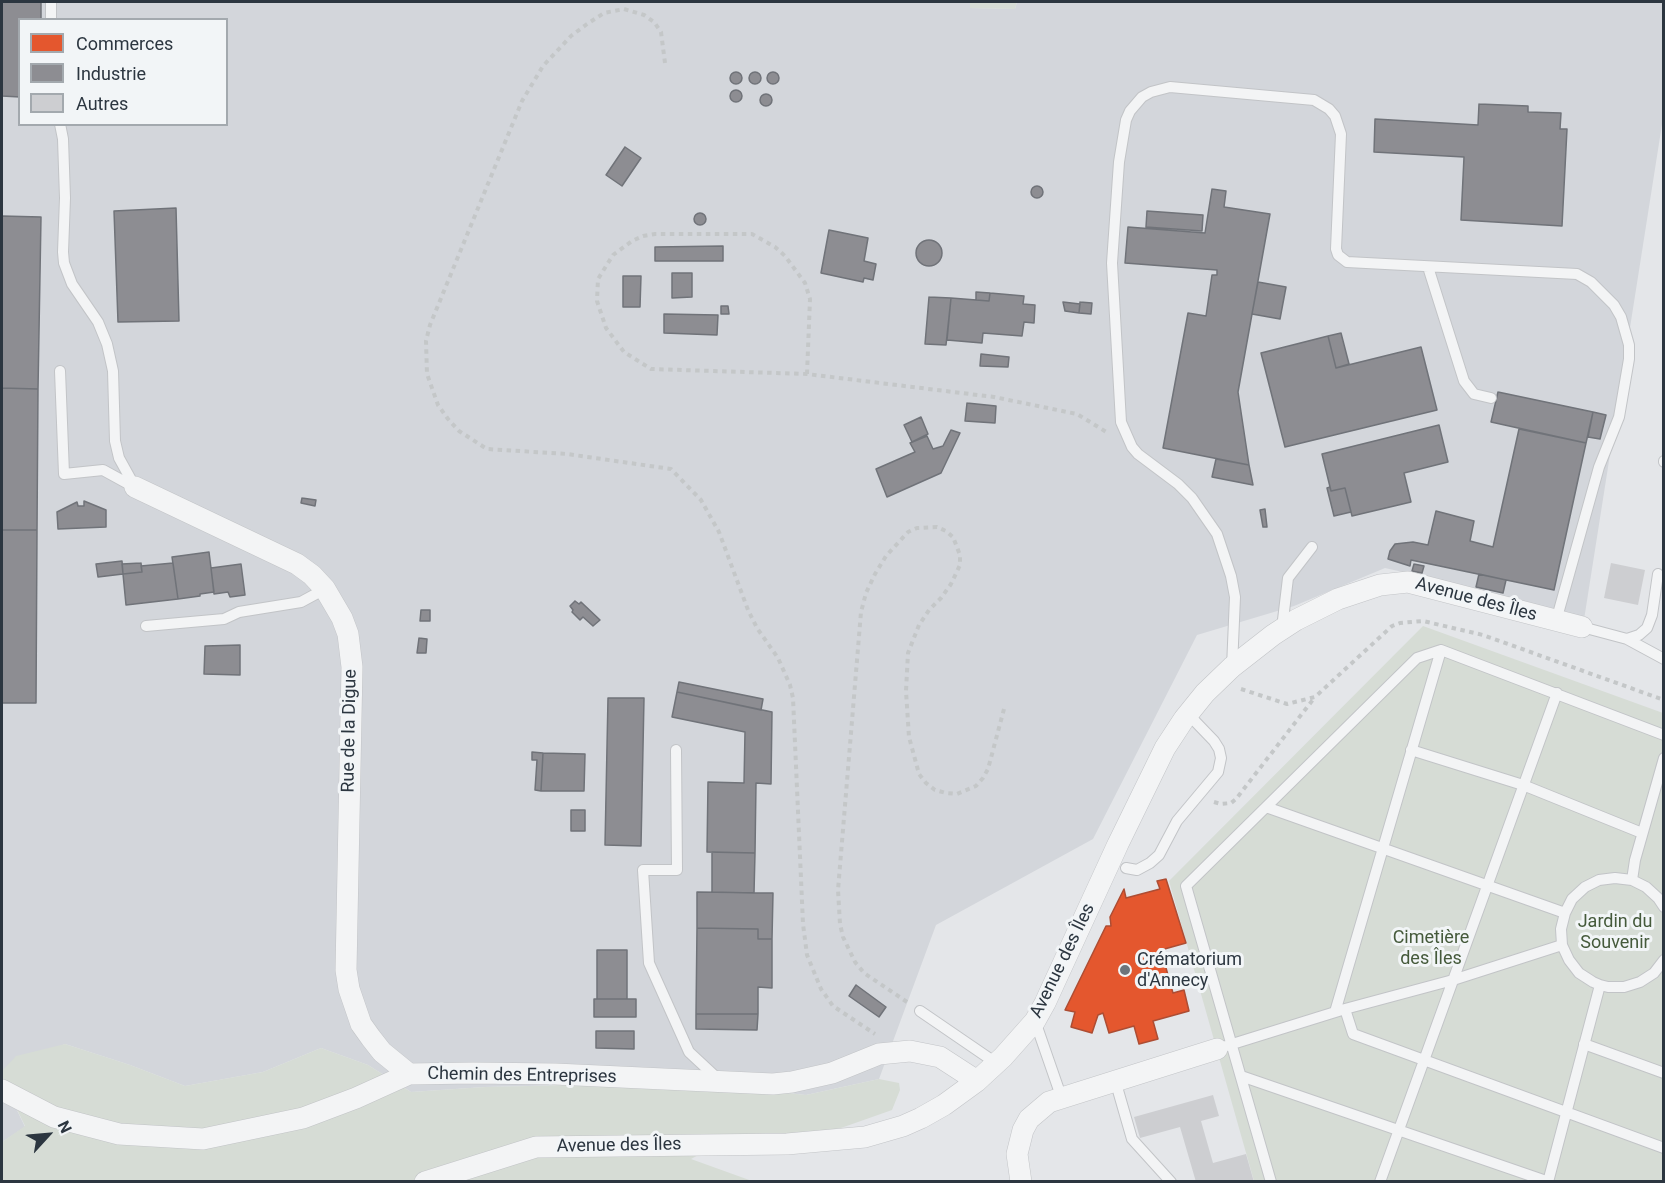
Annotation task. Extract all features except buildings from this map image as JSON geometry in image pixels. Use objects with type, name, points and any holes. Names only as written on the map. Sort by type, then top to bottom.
[{"type":"street","name":"Rue de la Digue","points":[[135,487],[297,564],[325,589],[342,618],[351,650],[346,970],[349,989],[362,1024],[388,1058],[409,1074]]},
{"type":"street","name":"Avenue des Îles","points":[[425,1182],[536,1146],[787,1144],[865,1137],[921,1118],[944,1105],[977,1081],[996,1064],[1035,1021],[1165,747],[1205,693],[1232,667],[1282,628],[1338,599],[1380,585],[1408,582],[1582,627]]},
{"type":"street","points":[[1021,1182],[1017,1154],[1023,1130],[1038,1109],[1061,1096],[1224,1047]]},
{"type":"street","name":"Chemin des Entreprises","points":[[2,1090],[54,1117],[119,1134],[203,1139],[303,1118],[356,1098],[409,1074],[472,1072],[555,1074],[773,1084],[792,1082],[832,1072],[879,1054],[918,1052],[939,1057],[977,1081]]},
{"type":"lane","points":[[51,2],[51,18]]},
{"type":"lane","points":[[1232,667],[1235,597],[1232,576],[1217,534],[1206,515],[1185,491],[1132,447],[1121,422],[1112,262],[1119,162],[1126,120],[1136,104],[1151,92],[1170,87],[1314,100],[1335,116],[1341,134],[1335,244],[1338,255],[1352,263],[1577,274],[1604,292],[1614,305],[1624,324],[1629,345],[1629,359],[1619,417],[1599,467],[1556,621]]},
{"type":"lane","points":[[60,126],[65,198],[64,263],[72,284],[98,322],[107,344],[113,371],[115,441],[119,458],[135,487]]},
{"type":"lane","points":[[1428,267],[1464,381],[1474,394],[1491,398]]},
{"type":"lane","points":[[60,372],[64,474],[103,470],[135,487]]},
{"type":"lane","points":[[1282,628],[1288,578],[1312,547]]},
{"type":"lane","points":[[1627,639],[1640,635],[1647,628],[1652,615],[1658,574]]},
{"type":"lane","points":[[146,626],[224,619],[239,612],[301,602],[325,589]]},
{"type":"lane","points":[[1582,627],[1627,639],[1664,659]]},
{"type":"lane","points":[[1441,650],[1383,848],[1340,1011],[1353,1034],[1664,1148]]},
{"type":"lane","points":[[1271,1182],[1241,1076],[1224,1047],[1186,886],[1417,658],[1441,650],[1664,735]]},
{"type":"lane","points":[[1380,1182],[1557,693]]},
{"type":"lane","points":[[1126,868],[1137,870],[1160,855],[1177,821],[1218,772],[1221,758],[1214,741],[1188,714]]},
{"type":"lane","points":[[676,750],[677,870],[644,870],[649,963],[689,1052],[721,1081]]},
{"type":"lane","points":[[1411,750],[1523,785],[1642,833]]},
{"type":"lane","points":[[1632,880],[1642,833],[1664,758]]},
{"type":"lane","points":[[1266,807],[1565,913]]},
{"type":"lane","points":[[1664,907],[1659,898],[1646,887],[1632,880],[1616,878],[1599,880],[1585,887],[1572,899],[1561,929],[1562,945],[1569,960],[1579,973],[1600,985],[1624,987],[1640,982],[1654,973],[1664,960]]},
{"type":"lane","points":[[1224,1047],[1340,1011],[1453,980],[1562,945]]},
{"type":"lane","points":[[1241,1076],[1548,1181],[1600,985]]},
{"type":"lane","points":[[920,1011],[996,1064]]},
{"type":"lane","points":[[1035,1021],[1061,1096]]},
{"type":"lane","points":[[1584,1044],[1664,1073]]},
{"type":"lane","points":[[1115,1080],[1132,1139],[1171,1182]]},
{"type":"path","points":[[665,63],[661,32],[654,22],[644,15],[624,9],[604,13],[587,24],[571,36],[543,66],[522,100],[430,325],[426,341],[427,374],[431,390],[447,419],[459,431],[487,449],[567,454],[671,470],[701,500],[719,532],[752,619],[778,658],[794,698],[804,932],[807,955],[812,970],[833,1006],[901,1052]]},
{"type":"path","points":[[807,374],[810,299],[805,283],[785,256],[764,240],[752,234],[655,234],[632,241],[622,247],[604,266],[598,279],[597,301],[600,315],[614,340],[624,352],[651,369],[807,374],[994,398],[1077,414],[1132,447]]},
{"type":"path","points":[[920,1011],[864,973],[855,962],[843,937],[838,890],[861,612],[874,574],[886,556],[908,532],[927,526],[937,527],[953,537],[960,555],[960,565],[951,584],[919,625],[908,653],[906,690],[909,737],[919,774],[926,783],[935,790],[957,794],[976,786],[988,769],[1004,709]]},
{"type":"path","points":[[1202,792],[1214,802],[1221,804],[1236,799],[1315,697]]},
{"type":"shaded area","points":[[2,2],[970,2],[971,8],[1015,9],[1017,2],[1663,2],[1663,118],[1583,626],[1434,579],[1385,568],[1294,606],[1197,635],[1093,839],[936,925],[879,1079],[806,1095],[757,1090],[706,1091],[613,1084],[485,1087],[411,1092],[368,1065],[321,1048],[263,1072],[185,1086],[65,1044],[2,1071]]},
{"type":"shaded area","points":[[2,1079],[25,1127],[2,1142]]},
{"type":"green space","points":[[970,2],[1017,2],[1015,9],[970,8]]},
{"type":"green space","name":"Cimetière des Îles","points":[[1423,626],[1663,713],[1663,1181],[1254,1181],[1169,881]]},
{"type":"green space","points":[[65,1044],[185,1086],[263,1072],[321,1048],[368,1065],[411,1092],[485,1087],[613,1084],[706,1091],[757,1090],[806,1095],[879,1079],[899,1083],[900,1090],[892,1110],[841,1128],[802,1135],[735,1135],[691,1159],[752,1181],[2,1181],[2,1142],[25,1126],[2,1079],[2,1071],[16,1056]]},
{"type":"place","name":"Crématorium d'Annecy","points":[[1125,970]]},
{"type":"park label","name":"Jardin du Souvenir","points":[[1615,932]]}]
